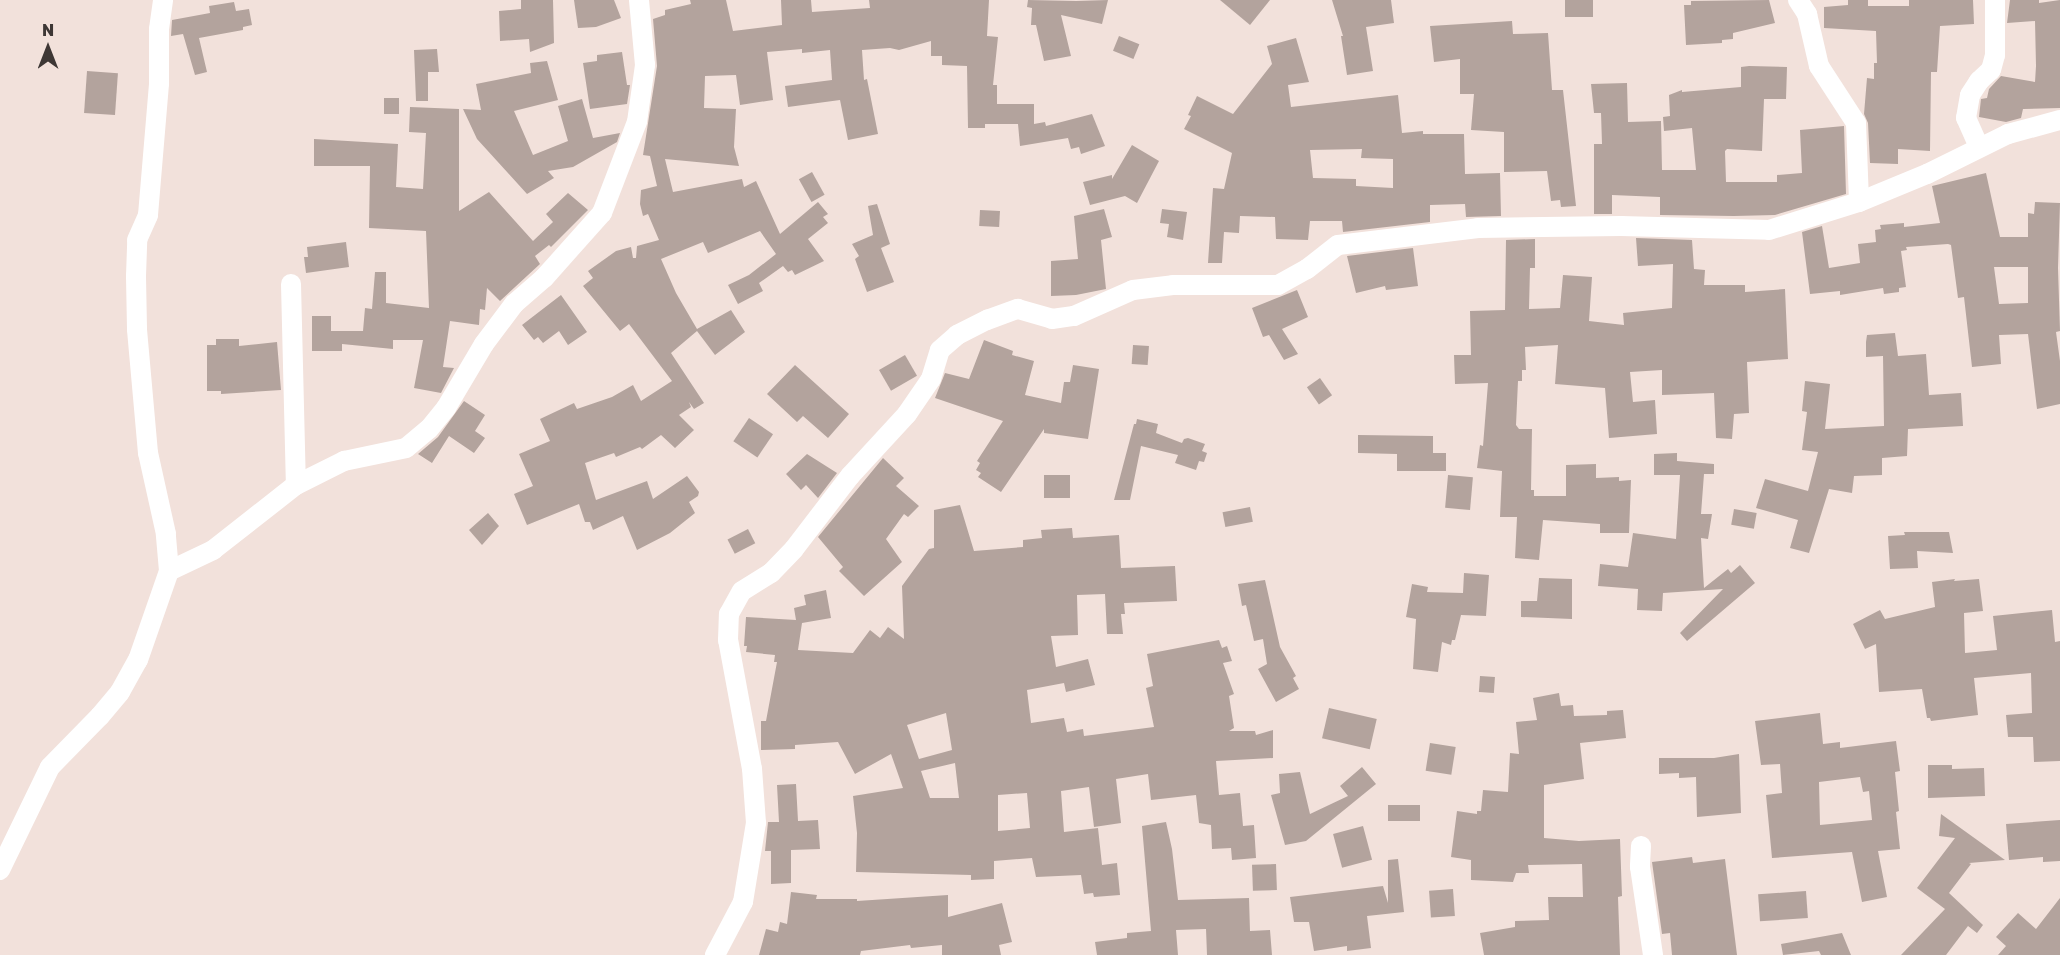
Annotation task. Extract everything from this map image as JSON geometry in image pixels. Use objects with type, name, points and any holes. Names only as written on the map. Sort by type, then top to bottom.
[{"type":"street","points":[[0,870],[50,766],[100,716],[120,692],[138,660],[169,571],[166,534],[146,432],[136,276],[137,240],[148,215],[159,83],[159,29],[163,0]]},
{"type":"street","points":[[169,571],[213,550],[296,485],[344,460],[406,448],[429,429],[446,408],[484,344],[514,304],[544,278],[602,213],[637,122],[645,65],[639,0]]},
{"type":"street","points":[[1798,0],[1807,14],[1819,66],[1856,123],[1859,202]]},
{"type":"street","points":[[1979,147],[1966,118],[1970,96],[1979,81],[1991,70],[1995,55],[1995,0]]},
{"type":"street","points":[[715,955],[743,902],[756,823],[752,769],[728,640],[729,614],[742,591],[771,573],[794,549],[850,476],[907,414],[932,379],[940,350],[957,335],[987,320],[1018,309],[1052,319],[1074,316],[1133,290],[1173,285],[1278,285],[1307,269],[1338,245],[1478,228],[1621,226],[1769,230],[1859,202],[1927,174],[2008,134],[2060,120]]},
{"type":"street","points":[[291,284],[296,485]]},
{"type":"street","points":[[1641,846],[1640,867],[1653,955]]},
{"type":"building","points":[[521,0],[553,0],[554,43],[530,52],[529,39],[500,41],[499,11],[521,9]]},
{"type":"building","points":[[574,0],[614,0],[621,18],[596,27],[578,28]]},
{"type":"building","points":[[690,0],[726,0],[733,31],[782,25],[781,0],[811,0],[812,12],[870,8],[869,0],[989,0],[987,36],[998,37],[993,85],[997,85],[997,104],[1034,104],[1034,124],[1045,122],[1046,126],[1092,114],[1105,146],[1081,154],[1079,147],[1071,149],[1068,138],[1020,146],[1018,124],[985,124],[985,128],[968,128],[967,66],[942,65],[942,56],[931,56],[931,41],[899,50],[890,48],[862,50],[864,80],[867,79],[878,134],[848,140],[840,100],[788,107],[785,86],[832,80],[830,50],[802,53],[802,49],[767,52],[773,100],[740,105],[736,75],[705,76],[704,108],[736,109],[734,147],[739,166],[665,159],[673,192],[742,179],[744,187],[756,181],[780,234],[818,202],[828,214],[823,217],[828,223],[808,239],[824,261],[795,275],[792,270],[788,272],[783,266],[759,283],[763,291],[738,304],[728,285],[749,275],[776,254],[760,231],[708,253],[703,242],[661,259],[676,293],[697,329],[731,310],[745,332],[715,355],[697,331],[671,353],[704,403],[694,409],[689,402],[691,407],[679,415],[694,430],[675,448],[661,435],[642,449],[640,447],[616,457],[614,453],[585,463],[596,500],[647,481],[653,499],[687,476],[699,492],[698,496],[689,502],[695,513],[670,533],[637,550],[623,516],[593,530],[590,522],[585,522],[579,504],[527,525],[514,494],[533,486],[519,454],[550,441],[540,419],[574,403],[577,409],[612,397],[633,385],[641,401],[672,381],[629,324],[620,331],[583,286],[593,278],[588,271],[616,251],[631,247],[633,258],[636,258],[637,246],[659,240],[648,214],[643,216],[640,204],[641,190],[657,186],[650,156],[643,155],[657,66],[653,19],[665,15],[665,10],[691,4]]},
{"type":"building","points":[[1028,0],[1108,0],[1102,24],[1061,15],[1071,56],[1044,61],[1036,25],[1031,25],[1032,8],[1027,7]]},
{"type":"building","points":[[1220,0],[1270,0],[1250,25]]},
{"type":"building","points":[[1332,0],[1391,0],[1394,23],[1366,27],[1373,71],[1347,75],[1341,36],[1343,36]]},
{"type":"building","points":[[1565,0],[1593,0],[1593,17],[1565,17]]},
{"type":"building","points":[[1769,0],[1775,23],[1733,33],[1733,39],[1722,40],[1722,43],[1686,45],[1684,5],[1691,5],[1691,1]]},
{"type":"building","points":[[1848,0],[1868,0],[1868,6],[1909,6],[1909,0],[1973,0],[1974,24],[1940,26],[1937,72],[1931,72],[1930,151],[1898,149],[1898,164],[1870,163],[1868,123],[1864,114],[1867,78],[1874,79],[1874,63],[1877,63],[1876,31],[1824,28],[1824,7],[1848,5]]},
{"type":"building","points":[[2010,0],[2039,0],[2039,3],[2060,0],[2060,108],[2023,109],[2021,118],[2006,122],[1979,117],[1981,99],[1987,98],[1989,89],[2001,76],[2035,82],[2036,66],[2035,21],[2007,23]]},
{"type":"building","points":[[234,2],[236,11],[249,9],[252,25],[243,27],[243,30],[199,38],[207,72],[195,75],[183,34],[171,36],[172,20],[210,13],[209,6]]},
{"type":"building","points":[[1512,21],[1513,34],[1548,33],[1552,90],[1563,90],[1576,206],[1561,207],[1560,200],[1551,201],[1547,171],[1504,172],[1504,132],[1471,130],[1474,94],[1460,94],[1460,59],[1434,62],[1430,26]]},
{"type":"building","points":[[1119,36],[1139,44],[1133,59],[1113,51]]},
{"type":"building","points":[[1296,38],[1309,82],[1288,85],[1291,107],[1398,95],[1402,133],[1423,131],[1423,134],[1464,134],[1465,174],[1500,173],[1501,216],[1466,217],[1465,204],[1430,205],[1430,222],[1343,232],[1342,221],[1310,221],[1308,240],[1276,239],[1275,217],[1240,216],[1239,233],[1224,232],[1222,263],[1208,263],[1213,188],[1224,189],[1232,153],[1184,129],[1197,96],[1233,114],[1272,64],[1267,46]],"holes":[[[1362,149],[1361,158],[1393,159],[1393,188],[1356,186],[1356,179],[1313,178],[1310,150]]]},
{"type":"building","points":[[437,49],[439,72],[428,72],[428,101],[416,101],[414,50]]},
{"type":"building","points":[[622,52],[627,85],[630,85],[627,104],[590,109],[583,63],[597,61],[597,55]]},
{"type":"building","points":[[547,61],[558,100],[514,111],[533,155],[568,141],[558,106],[582,99],[593,138],[620,133],[617,142],[573,167],[548,171],[554,178],[527,194],[477,139],[463,109],[481,110],[476,84],[531,73],[530,63]]},
{"type":"building","points":[[1741,67],[1787,67],[1786,99],[1764,99],[1762,151],[1727,149],[1725,151],[1726,182],[1777,182],[1777,175],[1802,173],[1800,130],[1844,126],[1846,194],[1775,215],[1734,216],[1660,215],[1660,197],[1612,195],[1612,214],[1594,214],[1594,144],[1602,144],[1601,113],[1594,113],[1591,84],[1627,83],[1628,122],[1661,121],[1662,170],[1696,170],[1692,128],[1664,131],[1663,117],[1670,116],[1669,95],[1682,90],[1682,92],[1741,87]]},
{"type":"building","points":[[87,71],[118,73],[115,115],[84,113]]},
{"type":"building","points":[[384,98],[399,98],[399,114],[384,114]]},
{"type":"building","points":[[410,107],[459,109],[459,211],[489,192],[533,241],[553,222],[546,214],[568,193],[588,210],[551,247],[549,245],[535,256],[540,264],[500,301],[487,288],[485,310],[480,309],[479,325],[450,321],[443,367],[454,368],[441,393],[414,388],[423,340],[393,340],[393,349],[342,344],[342,351],[312,351],[312,316],[331,316],[331,331],[363,331],[365,308],[372,309],[375,272],[386,272],[386,303],[429,308],[426,231],[369,228],[370,166],[314,166],[314,139],[398,144],[396,187],[423,189],[426,133],[409,132]]},
{"type":"building","points":[[1132,145],[1159,161],[1137,203],[1125,196],[1090,205],[1083,182],[1112,175],[1112,179]]},
{"type":"building","points":[[812,172],[825,195],[811,202],[799,179]]},
{"type":"building","points":[[1986,173],[2000,237],[2028,237],[2028,213],[2034,214],[2035,202],[2060,203],[2058,268],[2060,331],[2056,332],[2060,361],[2060,404],[2037,409],[2028,334],[1999,335],[2001,364],[1972,367],[1964,297],[1958,298],[1951,245],[1906,247],[1907,250],[1901,251],[1906,287],[1899,288],[1899,292],[1884,294],[1883,288],[1840,295],[1840,291],[1810,294],[1802,232],[1822,226],[1829,268],[1860,263],[1858,244],[1876,242],[1875,230],[1881,229],[1880,225],[1904,223],[1904,227],[1940,223],[1932,186]],"holes":[[[1994,267],[2028,267],[2028,303],[1999,304]]]},
{"type":"building","points":[[877,204],[890,244],[881,248],[894,282],[867,292],[855,259],[859,256],[852,244],[873,235],[868,206]]},
{"type":"building","points":[[1104,209],[1112,237],[1101,240],[1106,289],[1076,295],[1051,296],[1051,261],[1078,259],[1074,216]]},
{"type":"building","points":[[1162,209],[1187,212],[1183,240],[1167,237],[1169,224],[1160,223]]},
{"type":"building","points":[[980,210],[1000,211],[999,227],[979,226]]},
{"type":"building","points":[[1636,238],[1692,240],[1694,269],[1705,270],[1704,285],[1745,285],[1745,292],[1785,289],[1788,359],[1747,362],[1749,413],[1734,414],[1732,439],[1716,438],[1714,393],[1662,395],[1662,370],[1630,372],[1633,402],[1655,400],[1657,434],[1609,438],[1605,388],[1555,384],[1558,345],[1525,347],[1526,370],[1522,370],[1522,381],[1518,381],[1516,425],[1519,429],[1532,429],[1531,490],[1534,490],[1534,496],[1566,496],[1566,465],[1596,464],[1596,478],[1619,477],[1619,481],[1631,480],[1629,533],[1600,533],[1600,524],[1543,520],[1539,560],[1515,558],[1517,517],[1500,517],[1502,471],[1477,468],[1480,445],[1483,446],[1488,383],[1455,384],[1454,355],[1471,355],[1470,311],[1505,310],[1506,240],[1535,239],[1535,268],[1530,268],[1529,309],[1560,308],[1563,275],[1592,277],[1589,321],[1624,325],[1623,313],[1672,308],[1673,264],[1638,266]]},
{"type":"building","points":[[346,242],[349,267],[306,273],[304,257],[308,257],[307,247]]},
{"type":"building","points":[[1413,248],[1418,286],[1386,290],[1385,286],[1356,293],[1347,256]]},
{"type":"building","points":[[1297,290],[1308,317],[1282,329],[1298,354],[1284,360],[1269,335],[1263,337],[1252,308]]},
{"type":"building","points":[[561,295],[587,332],[568,345],[559,331],[543,343],[538,337],[534,340],[522,325]]},
{"type":"building","points":[[1895,333],[1898,356],[1926,354],[1929,395],[1961,393],[1963,426],[1908,429],[1907,456],[1882,458],[1882,475],[1854,476],[1852,493],[1829,489],[1809,553],[1790,548],[1798,520],[1756,508],[1765,479],[1808,491],[1818,452],[1802,450],[1807,412],[1802,411],[1805,381],[1830,384],[1825,429],[1884,426],[1883,356],[1866,357],[1866,342],[1867,335]]},
{"type":"building","points":[[216,339],[239,339],[239,346],[277,342],[281,390],[221,394],[221,391],[207,391],[207,345],[216,345]]},
{"type":"building","points":[[984,340],[1013,351],[1012,355],[1034,361],[1025,395],[1061,403],[1064,382],[1070,382],[1073,365],[1099,369],[1088,439],[1044,433],[1044,429],[1001,492],[978,477],[981,473],[976,470],[980,463],[977,461],[1003,421],[935,398],[945,373],[969,379]]},
{"type":"building","points":[[1133,345],[1149,346],[1148,365],[1132,364]]},
{"type":"building","points":[[905,355],[917,376],[891,391],[879,370]]},
{"type":"building","points":[[795,365],[849,414],[828,438],[803,416],[797,422],[767,394]]},
{"type":"building","points":[[1320,378],[1332,395],[1319,404],[1307,387]]},
{"type":"building","points":[[464,401],[485,415],[475,431],[485,438],[474,453],[449,436],[432,463],[418,454],[438,437]]},
{"type":"building","points":[[749,418],[773,434],[757,457],[733,441]]},
{"type":"building","points":[[1137,419],[1158,424],[1156,433],[1182,443],[1188,438],[1205,444],[1202,451],[1207,453],[1204,462],[1199,461],[1196,470],[1175,463],[1178,455],[1141,446],[1130,500],[1114,500],[1134,424]]},
{"type":"building","points":[[1358,435],[1433,436],[1433,453],[1446,453],[1446,471],[1397,471],[1397,454],[1358,453]]},
{"type":"building","points":[[1677,453],[1677,461],[1714,464],[1714,474],[1704,474],[1701,514],[1712,514],[1708,539],[1701,538],[1704,588],[1728,569],[1731,573],[1740,565],[1755,583],[1687,641],[1680,633],[1723,589],[1663,593],[1662,611],[1637,610],[1638,589],[1598,586],[1600,564],[1628,567],[1633,533],[1676,539],[1680,475],[1654,475],[1654,454]]},
{"type":"building","points":[[807,454],[837,473],[818,498],[806,485],[801,490],[786,474]]},
{"type":"building","points":[[883,458],[904,478],[896,486],[919,506],[908,517],[904,514],[886,539],[902,562],[864,596],[839,571],[843,567],[818,537]]},
{"type":"building","points":[[1044,475],[1070,475],[1070,498],[1044,498]]},
{"type":"building","points":[[1448,475],[1473,477],[1470,510],[1445,508]]},
{"type":"building","points":[[960,505],[974,551],[1023,547],[1023,540],[1042,538],[1041,530],[1072,528],[1073,538],[1119,535],[1121,568],[1175,566],[1177,601],[1124,603],[1125,614],[1121,614],[1123,634],[1107,634],[1105,594],[1077,595],[1078,635],[1051,636],[1056,667],[1088,659],[1095,685],[1066,692],[1064,683],[1027,690],[1031,723],[1064,718],[1067,732],[1083,729],[1084,736],[1154,727],[1146,688],[1153,686],[1147,654],[1219,640],[1222,648],[1227,646],[1232,661],[1223,663],[1234,694],[1229,696],[1234,728],[1229,731],[1255,731],[1256,735],[1273,730],[1273,758],[1216,761],[1219,795],[1240,793],[1243,826],[1254,825],[1256,858],[1232,860],[1231,848],[1212,849],[1211,825],[1199,823],[1196,795],[1151,800],[1148,774],[1116,779],[1121,823],[1094,827],[1089,787],[1061,791],[1064,832],[1098,828],[1102,865],[1117,863],[1120,895],[1094,897],[1093,893],[1084,894],[1081,875],[1036,877],[1032,858],[994,861],[994,879],[971,880],[971,875],[856,872],[857,833],[853,796],[903,788],[891,754],[855,774],[838,742],[795,745],[795,749],[761,750],[761,721],[766,721],[777,662],[774,662],[775,655],[746,652],[747,646],[744,646],[746,617],[796,620],[794,608],[806,605],[804,595],[826,590],[831,618],[802,623],[798,650],[853,653],[870,630],[880,638],[888,627],[904,639],[902,586],[929,549],[934,548],[934,510]],"holes":[[[946,713],[952,750],[919,759],[907,725]],[[955,763],[959,798],[930,798],[921,771]],[[1027,793],[1030,828],[998,831],[998,795]]]},
{"type":"building","points":[[1250,507],[1253,522],[1225,527],[1223,512]]},
{"type":"building","points":[[1734,509],[1757,513],[1754,529],[1731,525]]},
{"type":"building","points":[[488,513],[499,526],[482,545],[469,530]]},
{"type":"building","points":[[748,529],[755,543],[735,554],[728,539]]},
{"type":"building","points":[[1904,532],[1949,532],[1953,553],[1917,551],[1918,568],[1890,569],[1888,536],[1905,535]]},
{"type":"building","points":[[1464,573],[1489,575],[1486,616],[1461,615],[1455,640],[1452,640],[1451,645],[1442,642],[1438,672],[1413,669],[1416,619],[1406,617],[1412,584],[1428,587],[1427,592],[1463,593]]},
{"type":"building","points":[[1539,578],[1572,579],[1572,619],[1521,617],[1521,601],[1537,601]]},
{"type":"building","points":[[1955,579],[1954,581],[1979,579],[1983,611],[1964,613],[1965,653],[1997,650],[1993,616],[2052,610],[2055,642],[2060,641],[2060,761],[2034,762],[2033,737],[2008,737],[2006,715],[2032,713],[2031,673],[1974,678],[1978,715],[1931,721],[1927,718],[1922,689],[1879,692],[1876,644],[1865,649],[1853,624],[1880,610],[1885,619],[1935,607],[1932,582]]},
{"type":"building","points":[[1265,580],[1280,647],[1296,676],[1293,678],[1299,689],[1276,702],[1258,669],[1267,664],[1263,639],[1254,641],[1246,605],[1242,606],[1238,584]]},
{"type":"building","points":[[1480,676],[1495,677],[1494,693],[1479,692]]},
{"type":"building","points":[[1559,693],[1561,706],[1573,705],[1574,716],[1607,715],[1607,711],[1623,710],[1626,738],[1580,743],[1584,779],[1544,785],[1544,838],[1579,841],[1620,839],[1622,896],[1618,897],[1620,955],[1484,955],[1480,933],[1515,927],[1515,921],[1549,920],[1548,897],[1583,897],[1582,864],[1528,865],[1529,873],[1516,873],[1513,882],[1471,880],[1471,860],[1451,857],[1457,811],[1477,814],[1477,811],[1481,811],[1483,790],[1508,792],[1510,753],[1519,754],[1516,722],[1537,720],[1533,698]]},
{"type":"building","points":[[1329,708],[1377,719],[1370,749],[1322,738]]},
{"type":"building","points":[[1820,713],[1823,744],[1840,742],[1840,748],[1896,741],[1900,771],[1895,772],[1900,849],[1878,851],[1887,897],[1862,902],[1852,852],[1772,858],[1766,795],[1782,793],[1780,764],[1761,765],[1755,721]],"holes":[[[1860,777],[1863,792],[1869,791],[1872,820],[1820,825],[1819,782]]]},
{"type":"building","points":[[1430,743],[1456,747],[1451,775],[1426,771]]},
{"type":"building","points":[[1739,754],[1741,813],[1697,817],[1696,777],[1679,778],[1679,773],[1659,774],[1659,758],[1714,758]]},
{"type":"building","points":[[1928,765],[1952,765],[1952,769],[1984,768],[1985,796],[1928,798]]},
{"type":"building","points":[[1362,767],[1376,784],[1306,841],[1285,845],[1271,795],[1280,793],[1279,774],[1300,772],[1310,814],[1348,796],[1340,786]]},
{"type":"building","points":[[796,784],[798,821],[818,820],[820,849],[791,850],[791,883],[771,884],[771,851],[765,851],[768,822],[779,822],[777,785]]},
{"type":"building","points":[[1388,805],[1420,805],[1420,821],[1388,821]]},
{"type":"building","points":[[1941,814],[2005,860],[1969,863],[1971,864],[1949,893],[1983,925],[1977,933],[1968,926],[1946,955],[1901,955],[1945,909],[1917,888],[1955,838],[1939,836]]},
{"type":"building","points":[[2060,820],[2060,861],[2043,862],[2043,857],[2009,860],[2006,824]]},
{"type":"building","points":[[1166,822],[1172,849],[1178,900],[1249,898],[1250,931],[1270,930],[1272,955],[1207,955],[1206,929],[1176,930],[1178,955],[1097,955],[1095,942],[1127,938],[1127,933],[1151,931],[1142,826]]},
{"type":"building","points":[[1363,826],[1372,860],[1342,868],[1333,834]]},
{"type":"building","points":[[1692,857],[1693,863],[1725,859],[1737,955],[1672,955],[1670,933],[1662,934],[1652,862]]},
{"type":"building","points":[[1398,859],[1404,912],[1367,916],[1371,948],[1347,951],[1347,946],[1314,951],[1309,922],[1294,922],[1290,897],[1383,886],[1388,903],[1388,860]]},
{"type":"building","points":[[1276,864],[1277,890],[1253,891],[1252,865]]},
{"type":"building","points":[[1453,889],[1455,916],[1431,918],[1429,891]]},
{"type":"building","points":[[1806,891],[1808,918],[1760,921],[1758,894]]},
{"type":"building","points":[[791,892],[817,895],[816,899],[857,899],[857,901],[948,895],[948,917],[1002,903],[1012,942],[999,945],[1001,955],[942,955],[942,945],[911,948],[910,945],[861,951],[860,955],[759,955],[766,929],[778,932],[780,922],[787,924]]},
{"type":"building","points":[[2060,898],[2060,955],[1998,955],[2006,946],[1996,937],[2018,913],[2036,929]]},
{"type":"building","points":[[1842,933],[1851,955],[1821,955],[1819,951],[1783,955],[1781,944]]}]
